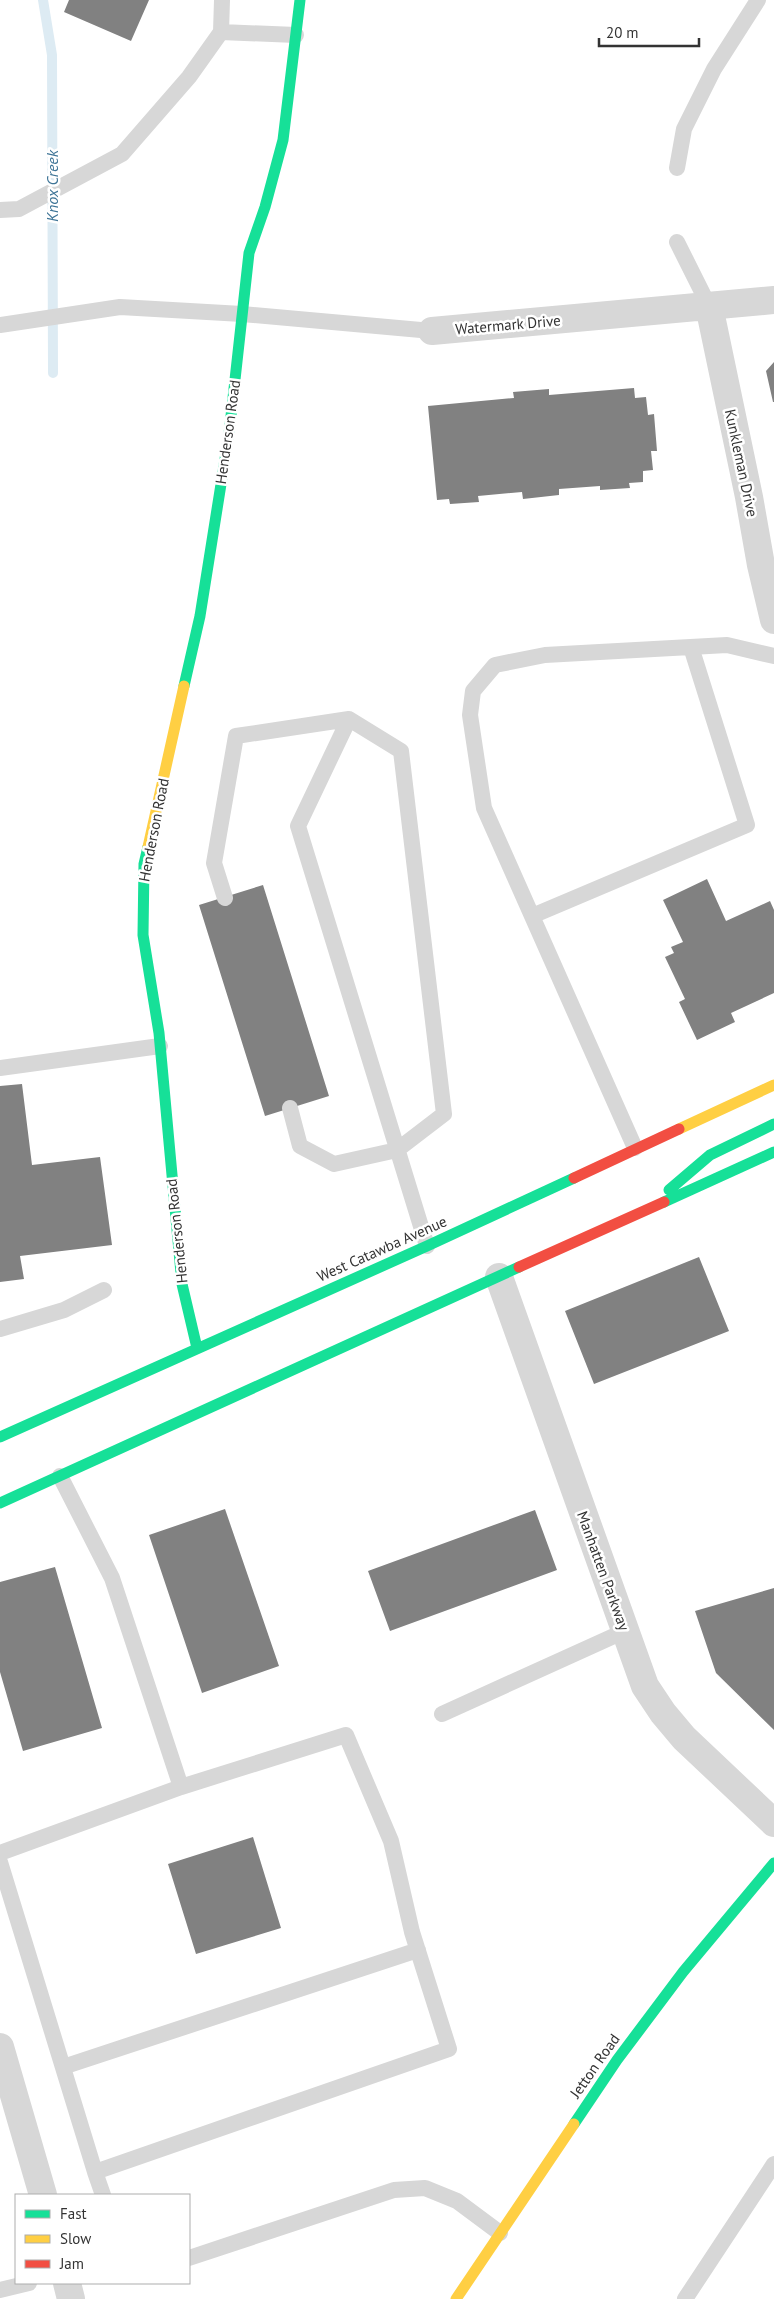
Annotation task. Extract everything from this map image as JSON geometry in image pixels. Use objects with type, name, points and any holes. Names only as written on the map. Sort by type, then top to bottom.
[{"type":"street","name":"Henderson Road","points":[[197,1348],[182,1284],[160,1046],[143,935],[144,864],[200,616],[229,434],[249,253],[265,207],[283,140],[300,0]]},
{"type":"street","name":"Watermark Drive","points":[[432,331],[774,300]]},
{"type":"street","name":"Kunkleman Drive","points":[[709,306],[761,565],[774,620]]},
{"type":"street","name":"West Catawba Avenue","points":[[0,1437],[427,1246],[774,1085]]},
{"type":"street","points":[[648,1209],[710,1155],[774,1124]]},
{"type":"street","points":[[0,1503],[774,1152]]},
{"type":"street","name":"Manhatten Parkway","points":[[498,1278],[645,1686],[663,1713],[684,1738],[774,1823]]},
{"type":"street","name":"Jetton Road","points":[[456,2299],[616,2060],[683,1972],[774,1863]]},
{"type":"street","points":[[0,2047],[43,2194]]},
{"type":"street","points":[[67,2284],[72,2299]]},
{"type":"lane","points":[[0,210],[19,209],[122,154],[189,77],[221,32],[222,0]]},
{"type":"lane","points":[[677,168],[684,129],[714,69],[758,0]]},
{"type":"lane","points":[[221,32],[296,35]]},
{"type":"lane","points":[[677,242],[709,306]]},
{"type":"lane","points":[[0,325],[120,307],[242,314]]},
{"type":"lane","name":"Watermark Drive","points":[[242,314],[432,331]]},
{"type":"lane","points":[[635,1148],[484,808],[470,715],[472,691],[495,665],[546,655],[727,645],[774,656]]},
{"type":"lane","points":[[532,916],[747,825],[691,647]]},
{"type":"lane","points":[[349,719],[298,826],[427,1246]]},
{"type":"lane","points":[[225,898],[214,863],[236,736],[349,719],[402,751],[444,1114],[397,1150],[334,1164],[300,1146],[290,1108]]},
{"type":"lane","points":[[0,1068],[160,1046]]},
{"type":"lane","points":[[0,1329],[64,1310],[104,1290]]},
{"type":"lane","points":[[60,1476],[112,1578],[181,1787]]},
{"type":"lane","points":[[442,1714],[625,1631]]},
{"type":"lane","points":[[0,1853],[181,1787],[346,1735],[391,1841],[418,1950],[449,2049],[95,2172]]},
{"type":"lane","points":[[0,1862],[103,2194]]},
{"type":"lane","points":[[63,2067],[418,1950]]},
{"type":"lane","points":[[685,2299],[774,2164]]},
{"type":"lane","points":[[190,2258],[394,2190],[425,2188],[457,2201],[500,2233]]},
{"type":"lane","points":[[0,2290],[25,2284]]},
{"type":"building","points":[[69,0],[149,0],[131,41],[64,12]]},
{"type":"building","points":[[774,362],[774,402],[773,402],[766,371]]},
{"type":"building","points":[[634,388],[635,398],[646,397],[648,415],[654,414],[657,451],[651,451],[653,470],[643,471],[643,482],[629,483],[630,488],[600,490],[600,486],[559,489],[559,495],[523,499],[522,492],[478,496],[479,502],[450,504],[449,499],[437,500],[428,406],[514,398],[513,392],[549,389],[549,395]]},
{"type":"building","points":[[707,879],[726,921],[770,901],[774,910],[774,993],[731,1013],[735,1022],[697,1040],[679,1002],[685,999],[665,957],[674,953],[671,947],[683,942],[663,900]]},
{"type":"building","points":[[263,885],[329,1096],[265,1116],[199,905]]},
{"type":"building","points":[[22,1084],[32,1165],[100,1157],[112,1245],[20,1256],[24,1279],[0,1282],[0,1086]]},
{"type":"building","points":[[699,1257],[729,1331],[594,1384],[565,1311]]},
{"type":"building","points":[[225,1509],[279,1666],[202,1693],[149,1535]]},
{"type":"building","points":[[535,1510],[557,1570],[390,1631],[368,1571]]},
{"type":"building","points":[[55,1567],[102,1728],[23,1751],[0,1672],[0,1582]]},
{"type":"building","points":[[774,1588],[774,1730],[716,1673],[695,1611]]},
{"type":"building","points":[[253,1837],[281,1928],[196,1954],[168,1864]]},
{"type":"waterway","name":"Knox Creek","points":[[43,0],[52,55],[53,373]]},
{"type":"traffic: fast","points":[[184,686],[200,616],[229,434],[249,253],[265,207],[283,140],[300,0]]},
{"type":"traffic: fast","points":[[148,847],[144,864],[143,935],[159,1033],[182,1284],[197,1348]]},
{"type":"traffic: fast","points":[[669,1190],[710,1155],[774,1124]]},
{"type":"traffic: fast","points":[[664,1202],[774,1152]]},
{"type":"traffic: fast","points":[[0,1437],[427,1246],[574,1178]]},
{"type":"traffic: fast","points":[[0,1503],[519,1267]]},
{"type":"traffic: fast","points":[[574,2124],[617,2060],[683,1972],[774,1863]]},
{"type":"traffic: slow","points":[[148,847],[184,686]]},
{"type":"traffic: slow","points":[[679,1129],[774,1085]]},
{"type":"traffic: slow","points":[[456,2299],[574,2124]]},
{"type":"traffic: jam","points":[[574,1178],[679,1129]]},
{"type":"traffic: jam","points":[[519,1267],[664,1202]]}]
